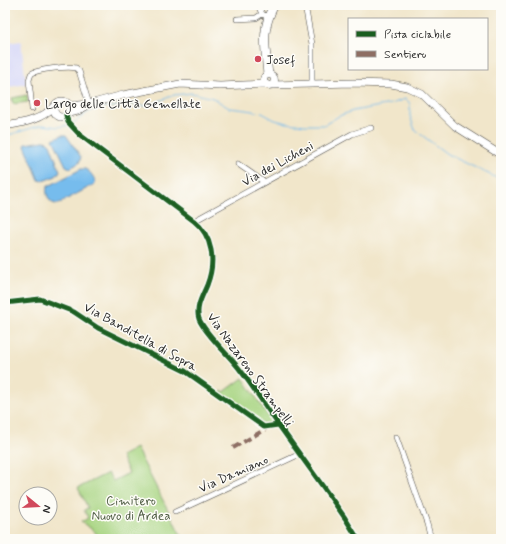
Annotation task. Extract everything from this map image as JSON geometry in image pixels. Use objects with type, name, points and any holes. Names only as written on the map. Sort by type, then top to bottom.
[{"type":"main road","points":[[36,119],[49,112],[58,102],[63,101],[69,106],[89,104],[122,95],[180,84],[220,86],[253,85],[269,79],[304,84],[394,84],[409,87],[422,94],[455,126],[501,155]]},
{"type":"main road","points":[[54,106],[54,111],[57,115],[68,117],[89,104]]},
{"type":"main road","points":[[68,117],[69,106]]},
{"type":"main road","points":[[5,126],[57,115]]},
{"type":"street","points":[[258,5],[264,15],[263,37],[269,79]]},
{"type":"street","points":[[237,19],[256,18],[264,15],[272,5]]},
{"type":"street","points":[[269,79],[266,32],[268,22],[276,5]]},
{"type":"street","points":[[305,5],[312,44],[312,84]]},
{"type":"street","points":[[32,109],[29,80],[31,74],[35,71],[70,67],[79,70],[89,104]]},
{"type":"street","name":"Via Nazareno Strampelli","points":[[68,117],[75,130],[80,135],[202,228],[208,237],[212,254],[210,275],[199,306],[200,320],[207,332],[242,372],[345,518],[358,539]]},
{"type":"street","name":"Via dei Licheni","points":[[194,221],[352,134],[371,128]]},
{"type":"street","points":[[238,164],[264,182]]},
{"type":"street","name":"Via Banditella di Sopra","points":[[5,303],[38,299],[72,311],[97,327],[185,371],[264,427],[278,424]]},
{"type":"street","points":[[396,437],[431,539]]},
{"type":"street","name":"Via Damiano","points":[[174,512],[300,454]]},
{"type":"shaded area","points":[[21,41],[26,84],[5,88],[5,43]]},
{"type":"green space","points":[[27,95],[28,102],[13,104],[12,98]]},
{"type":"green space","points":[[243,378],[273,423],[262,423],[220,393],[222,391],[224,392]]},
{"type":"green space","name":"Cimitero Nuovo di Ardea","points":[[136,448],[183,539],[101,539],[93,530],[81,522],[88,518],[84,510],[88,508],[78,488],[108,473],[113,481],[129,473],[121,456]]},
{"type":"water","points":[[66,135],[81,157],[79,163],[70,168],[66,166],[53,139]]},
{"type":"water","points":[[43,141],[50,144],[60,171],[56,176],[43,181],[39,180],[25,146],[26,144]]},
{"type":"water","points":[[81,169],[85,169],[91,173],[95,180],[95,184],[58,204],[50,201],[47,193],[47,187]]},
{"type":"waterway","points":[[72,124],[87,113],[99,107],[113,107],[126,104],[147,106],[174,95],[192,93],[213,98],[229,108],[262,113],[275,120],[305,125],[324,125],[339,116],[353,111],[391,104],[405,99],[410,103],[410,116],[415,130],[447,154],[501,180]]},
{"type":"waterway","points":[[5,136],[42,125],[58,127],[69,125]]},
{"type":"marked path","points":[[233,448],[269,427]]},
{"type":"cycle path","points":[[66,115],[68,122],[80,135],[194,221],[205,234],[209,242],[212,259],[210,276],[198,310],[199,319],[202,325],[246,377],[337,506],[358,539]]},
{"type":"cycle path","points":[[5,303],[40,299],[74,312],[98,328],[185,371],[264,427],[278,425]]},
{"type":"place","name":"Josef","points":[[258,59]]},
{"type":"place","name":"Largo delle Città Gemellate","points":[[37,103]]}]
